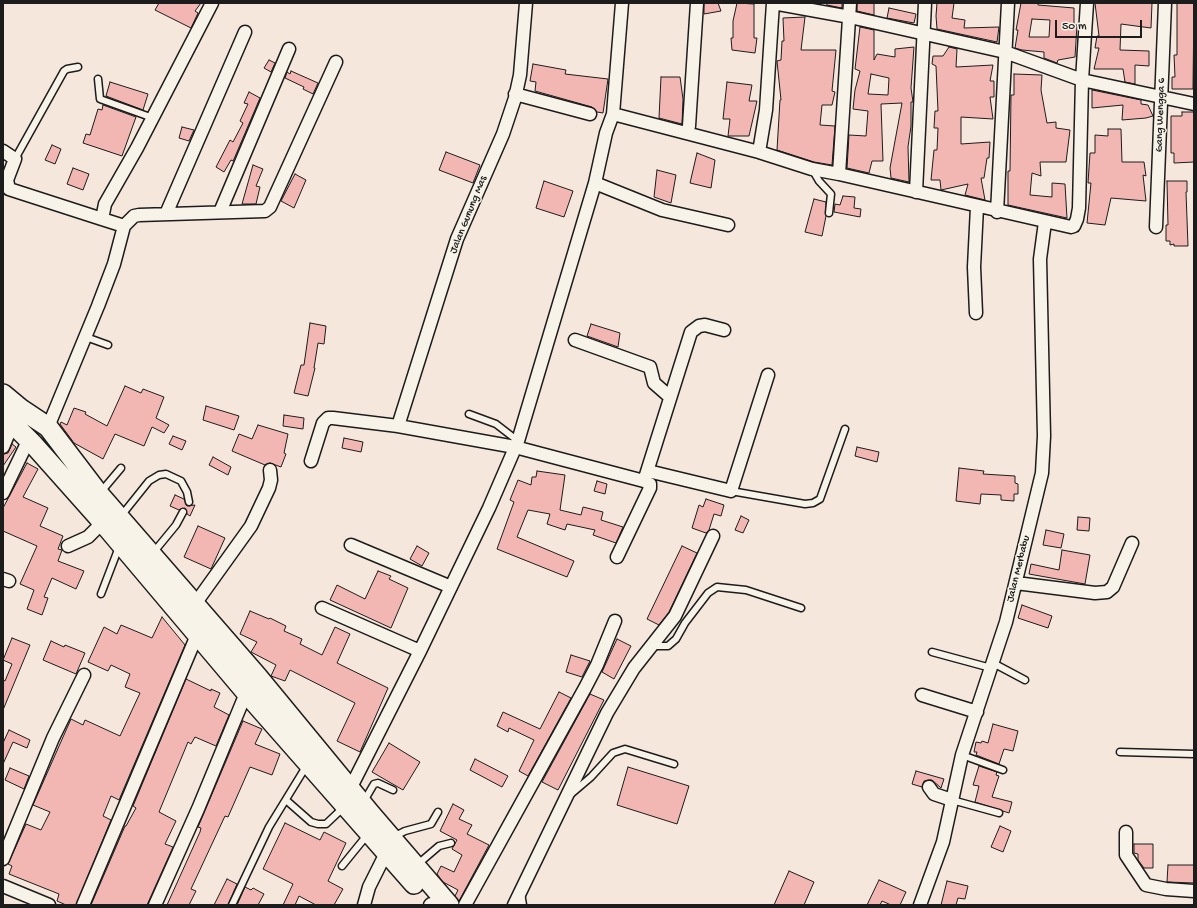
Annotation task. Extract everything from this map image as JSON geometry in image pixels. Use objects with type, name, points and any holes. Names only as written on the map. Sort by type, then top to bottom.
[{"type":"main road","points":[[3,394],[21,409],[48,427],[99,494],[121,544],[246,693],[308,764],[359,811]]},
{"type":"main road","points":[[8,419],[112,523],[152,554],[258,678],[359,811],[389,846],[435,905]]},
{"type":"main road","points":[[389,846],[415,866],[435,905]]},
{"type":"street","points":[[102,219],[105,204],[153,118],[212,3]]},
{"type":"street","name":"Jalan Gunung Mas","points":[[398,426],[457,239],[503,134],[520,75],[526,3]]},
{"type":"street","points":[[359,811],[420,651],[489,508],[516,444],[595,183],[606,133],[613,114],[622,3]]},
{"type":"street","points":[[687,133],[689,126],[696,3]]},
{"type":"street","points":[[759,152],[766,110],[773,3],[850,17],[1005,52],[1082,80],[1194,104]]},
{"type":"street","points":[[839,174],[850,3]]},
{"type":"street","points":[[916,192],[925,3]]},
{"type":"street","points":[[997,212],[1008,3]]},
{"type":"street","points":[[613,114],[759,152],[812,169],[977,206],[997,212],[1071,227],[1074,226],[1077,219],[1079,208],[1082,80],[1086,3]]},
{"type":"street","name":"Gang Wengga 6","points":[[1156,227],[1165,3]]},
{"type":"street","points":[[166,214],[245,32]]},
{"type":"street","points":[[220,212],[289,49]]},
{"type":"street","points":[[48,427],[86,338],[114,264],[124,226],[130,219],[139,214],[265,210],[272,204],[336,62]]},
{"type":"street","points":[[515,94],[590,114]]},
{"type":"street","points":[[3,151],[15,159],[7,180],[8,189],[124,226]]},
{"type":"street","points":[[595,183],[662,210],[728,225]]},
{"type":"street","points":[[976,313],[974,267],[977,206]]},
{"type":"street","name":"Jalan Merbabu","points":[[920,905],[943,842],[962,755],[1006,622],[1039,487],[1044,458],[1040,259],[1046,222]]},
{"type":"street","points":[[617,557],[650,488],[650,484],[646,476],[691,332],[699,326],[705,325],[724,330]]},
{"type":"street","points":[[575,340],[650,367],[654,383],[670,397]]},
{"type":"street","points":[[311,460],[323,423],[328,418],[398,426],[516,444],[646,476],[731,491],[768,375]]},
{"type":"street","points":[[3,447],[8,419]]},
{"type":"street","points":[[3,493],[29,440]]},
{"type":"street","points":[[195,604],[252,526],[269,488],[271,480],[270,470]]},
{"type":"street","points":[[68,546],[88,537],[112,523]]},
{"type":"street","points":[[514,905],[607,713],[634,668],[675,616],[713,536]]},
{"type":"street","points":[[1016,583],[1095,593],[1106,592],[1112,587],[1132,543]]},
{"type":"street","points":[[351,545],[450,587]]},
{"type":"street","points":[[322,608],[420,651]]},
{"type":"street","points":[[466,905],[585,688],[597,665],[615,621]]},
{"type":"street","points":[[83,905],[197,635]]},
{"type":"street","points":[[3,859],[53,738],[84,675]]},
{"type":"street","points":[[155,905],[201,801],[246,693],[258,678]]},
{"type":"street","points":[[922,695],[976,712]]},
{"type":"street","points":[[929,787],[934,794],[952,800]]},
{"type":"street","points":[[1126,832],[1126,855],[1146,885],[1152,887],[1194,891]]},
{"type":"street","points":[[364,905],[369,887],[389,846]]},
{"type":"street","points":[[3,886],[49,905]]},
{"type":"lane","points":[[15,159],[64,71],[78,67]]},
{"type":"lane","points":[[98,79],[100,99],[153,118]]},
{"type":"lane","points":[[812,169],[819,181],[831,194],[829,213]]},
{"type":"lane","points":[[86,338],[108,345]]},
{"type":"lane","points":[[469,414],[496,424],[516,444]]},
{"type":"lane","points":[[731,491],[805,504],[813,503],[820,499],[845,429]]},
{"type":"lane","points":[[99,494],[121,468]]},
{"type":"lane","points":[[112,523],[149,481],[159,475],[166,474],[181,480],[187,492],[189,502]]},
{"type":"lane","points":[[152,554],[176,524],[183,512]]},
{"type":"lane","points":[[101,594],[121,544]]},
{"type":"lane","points":[[651,646],[668,646],[676,639],[685,623],[708,593],[717,588],[746,590],[801,608]]},
{"type":"lane","points":[[932,652],[992,666],[1025,680]]},
{"type":"lane","points":[[566,799],[591,777],[613,753],[625,749],[674,764]]},
{"type":"lane","points":[[1120,752],[1194,754]]},
{"type":"lane","points":[[962,755],[1003,770]]},
{"type":"lane","points":[[232,905],[269,827],[308,764]]},
{"type":"lane","points":[[342,866],[359,811],[374,784],[378,783],[393,790]]},
{"type":"lane","points":[[286,800],[311,822],[318,824],[326,824],[359,811]]},
{"type":"lane","points":[[952,800],[999,813]]},
{"type":"lane","points":[[389,846],[404,831],[431,824],[438,812]]},
{"type":"lane","points":[[415,866],[439,846],[451,843]]},
{"type":"lane","points":[[520,892],[524,905]]},
{"type":"building","points":[[159,3],[201,3],[195,11],[198,13],[191,28],[155,10]]},
{"type":"building","points":[[704,3],[718,3],[721,11],[704,14]]},
{"type":"building","points":[[737,3],[754,4],[754,38],[757,38],[755,53],[732,50],[731,38],[733,38],[733,21]]},
{"type":"building","points":[[826,3],[842,3],[842,8],[827,5]]},
{"type":"building","points":[[857,3],[874,3],[874,15],[857,11]]},
{"type":"building","points":[[937,3],[954,3],[952,18],[965,20],[964,28],[999,27],[997,42],[937,29]]},
{"type":"building","points":[[1021,3],[1038,3],[1038,5],[1074,8],[1074,25],[1077,25],[1075,57],[1058,60],[1057,63],[1044,58],[1044,52],[1015,48],[1018,30],[1016,30]],"holes":[[[1032,19],[1050,20],[1049,37],[1029,37]]]},
{"type":"building","points":[[1095,3],[1152,3],[1151,28],[1121,24],[1120,50],[1149,51],[1149,66],[1135,65],[1135,84],[1125,82],[1123,69],[1094,69],[1099,48],[1095,48],[1097,36],[1099,36]]},
{"type":"building","points":[[1177,3],[1194,3],[1193,89],[1172,89],[1172,77],[1175,77],[1174,55],[1177,55]]},
{"type":"building","points":[[889,8],[916,14],[914,23],[887,18]]},
{"type":"building","points":[[805,17],[801,50],[836,50],[832,91],[835,92],[832,105],[822,105],[820,125],[835,126],[832,165],[814,162],[777,150],[781,100],[777,61],[781,60],[782,41],[784,41],[783,18]]},
{"type":"building","points":[[860,27],[874,30],[874,60],[877,54],[895,57],[895,49],[914,47],[911,88],[913,102],[911,102],[911,126],[908,147],[909,182],[891,178],[890,168],[902,103],[881,104],[883,161],[872,161],[869,173],[847,168],[849,135],[866,136],[868,111],[853,109],[855,90],[860,71],[855,69]],"holes":[[[871,74],[889,78],[888,95],[868,94]]]},
{"type":"building","points":[[949,47],[957,49],[956,67],[993,65],[990,81],[994,81],[994,97],[990,97],[993,119],[961,117],[961,144],[990,142],[989,158],[987,158],[984,178],[981,178],[985,200],[965,195],[968,184],[941,190],[940,180],[931,180],[934,150],[937,150],[938,128],[934,128],[935,111],[938,111],[936,66],[932,64],[933,56],[943,56]]},
{"type":"building","points":[[269,60],[275,63],[271,72],[264,68]]},
{"type":"building","points":[[533,64],[566,70],[565,74],[608,79],[603,113],[597,112],[592,107],[535,91],[536,82],[530,81]]},
{"type":"building","points":[[291,71],[318,83],[313,94],[303,89],[304,87],[285,78],[287,72],[290,74]]},
{"type":"building","points":[[1014,74],[1042,75],[1041,90],[1047,123],[1056,122],[1056,128],[1070,130],[1066,162],[1040,162],[1041,176],[1032,173],[1030,195],[1052,197],[1052,183],[1065,184],[1067,218],[1008,205],[1011,95],[1014,95]]},
{"type":"building","points":[[661,77],[680,77],[683,99],[682,124],[659,118]]},
{"type":"building","points":[[110,82],[148,94],[143,110],[106,96]]},
{"type":"building","points":[[727,82],[752,85],[749,101],[757,101],[749,136],[728,136],[730,119],[723,119]]},
{"type":"building","points":[[1092,90],[1141,100],[1141,104],[1148,105],[1153,116],[1122,120],[1123,105],[1092,108]]},
{"type":"building","points":[[249,92],[260,98],[234,159],[233,161],[231,160],[224,172],[216,167],[230,140],[233,142],[243,123],[240,121],[248,104],[244,103]]},
{"type":"building","points":[[103,105],[136,117],[122,156],[83,143],[86,134],[90,135],[98,109],[102,110]]},
{"type":"building","points":[[1182,112],[1194,112],[1194,162],[1174,163],[1174,153],[1171,153],[1171,116],[1182,116]]},
{"type":"building","points":[[182,127],[194,130],[189,141],[179,138]]},
{"type":"building","points":[[1108,129],[1121,129],[1122,162],[1144,162],[1146,176],[1143,175],[1146,201],[1111,198],[1105,225],[1087,223],[1091,183],[1088,183],[1090,153],[1095,153],[1095,135],[1108,136]]},
{"type":"building","points":[[52,145],[61,149],[55,164],[45,160]]},
{"type":"building","points":[[446,152],[480,165],[473,183],[439,170]]},
{"type":"building","points":[[697,153],[715,160],[711,188],[690,183]]},
{"type":"building","points":[[253,165],[263,169],[256,186],[260,187],[256,204],[242,204]]},
{"type":"building","points":[[73,168],[89,174],[83,190],[67,184]]},
{"type":"building","points":[[657,170],[676,175],[671,203],[654,197]]},
{"type":"building","points":[[295,174],[306,180],[294,208],[281,201]]},
{"type":"building","points":[[544,181],[573,191],[564,217],[536,208]]},
{"type":"building","points":[[1167,181],[1187,181],[1188,246],[1174,246],[1174,244],[1170,245],[1170,241],[1166,241],[1166,225],[1168,225]]},
{"type":"building","points":[[843,196],[855,197],[854,208],[861,209],[860,217],[834,212],[835,204],[840,205]]},
{"type":"building","points":[[814,199],[826,202],[826,216],[822,236],[805,232]]},
{"type":"building","points":[[310,323],[326,326],[324,344],[318,343],[315,368],[308,396],[294,393],[301,365],[304,365]]},
{"type":"building","points":[[591,324],[620,333],[618,347],[587,336]]},
{"type":"building","points":[[125,386],[141,393],[143,389],[164,397],[156,418],[169,425],[164,433],[152,427],[144,446],[115,434],[103,459],[74,443],[60,424],[61,422],[67,425],[74,408],[86,412],[85,414],[107,426]]},
{"type":"building","points":[[206,406],[239,416],[234,430],[203,420]]},
{"type":"building","points":[[284,415],[304,418],[303,429],[283,426]]},
{"type":"building","points":[[258,425],[288,434],[284,453],[286,454],[281,467],[270,463],[265,465],[232,451],[239,434],[252,439]]},
{"type":"building","points":[[173,436],[186,441],[182,450],[169,444]]},
{"type":"building","points":[[344,438],[363,442],[361,452],[342,448]]},
{"type":"building","points":[[12,444],[16,447],[3,466],[3,454],[8,453]]},
{"type":"building","points":[[857,447],[879,452],[877,462],[855,456]]},
{"type":"building","points":[[213,457],[231,467],[228,475],[209,465]]},
{"type":"building","points":[[27,463],[38,469],[23,497],[48,508],[40,526],[63,536],[58,549],[62,550],[58,561],[84,571],[76,589],[52,578],[44,597],[48,598],[42,615],[27,609],[34,590],[20,584],[37,546],[3,531],[3,508]]},
{"type":"building","points":[[959,468],[984,471],[983,474],[1015,476],[1015,483],[1018,484],[1018,494],[1014,494],[1014,501],[1001,500],[1001,495],[981,494],[980,504],[956,501]]},
{"type":"building","points":[[537,471],[565,475],[560,510],[581,515],[583,507],[603,512],[601,520],[623,527],[616,543],[593,535],[595,530],[567,524],[565,530],[547,524],[550,514],[528,510],[517,537],[574,561],[567,577],[497,549],[514,502],[510,500],[518,480],[531,485],[532,477],[536,477]]},
{"type":"building","points":[[597,481],[607,484],[605,494],[594,491]]},
{"type":"building","points":[[175,495],[184,499],[187,506],[195,505],[190,516],[187,514],[185,508],[179,510],[170,506]]},
{"type":"building","points":[[706,499],[724,505],[721,516],[714,514],[709,530],[706,533],[692,528],[699,505],[703,507]]},
{"type":"building","points":[[741,516],[749,520],[743,533],[735,530]]},
{"type":"building","points":[[1078,517],[1090,518],[1089,531],[1077,530]]},
{"type":"building","points":[[198,526],[225,538],[211,569],[184,557]]},
{"type":"building","points":[[1046,530],[1064,534],[1061,548],[1043,545]]},
{"type":"building","points":[[417,546],[429,553],[422,566],[410,559]]},
{"type":"building","points":[[682,546],[697,553],[669,612],[659,625],[647,619]]},
{"type":"building","points":[[1062,550],[1090,555],[1085,584],[1029,574],[1031,564],[1059,570]]},
{"type":"building","points":[[378,571],[391,576],[389,579],[408,588],[391,628],[330,600],[337,585],[365,599]]},
{"type":"building","points":[[1022,605],[1052,616],[1048,628],[1018,618]]},
{"type":"building","points":[[250,611],[269,619],[270,618],[286,626],[284,631],[302,639],[300,644],[322,655],[335,627],[350,634],[337,663],[388,688],[360,752],[337,741],[355,703],[290,670],[285,681],[271,676],[276,665],[251,652],[257,642],[240,634]]},
{"type":"building","points":[[162,617],[185,645],[119,800],[111,796],[103,816],[111,820],[76,905],[66,905],[57,901],[59,894],[9,874],[12,866],[8,864],[26,824],[41,830],[50,812],[33,805],[71,719],[83,725],[85,720],[120,736],[140,693],[125,687],[130,674],[111,665],[108,671],[88,662],[104,627],[117,634],[121,625],[152,638]]},
{"type":"building","points":[[12,638],[30,645],[3,710],[3,680],[5,681],[12,664],[3,660]]},
{"type":"building","points":[[617,639],[631,646],[614,679],[602,672]]},
{"type":"building","points":[[51,641],[64,647],[65,645],[85,653],[76,674],[43,660]]},
{"type":"building","points":[[571,655],[590,661],[582,677],[566,672]]},
{"type":"building","points":[[186,679],[211,691],[211,689],[220,693],[214,707],[229,715],[216,746],[195,737],[191,744],[188,742],[159,812],[176,821],[165,844],[173,847],[147,905],[91,905],[125,826],[136,808],[133,806]]},
{"type":"building","points":[[559,692],[571,698],[528,776],[519,771],[534,740],[509,728],[508,732],[497,726],[503,712],[540,729]]},
{"type":"building","points":[[590,694],[604,700],[558,790],[542,782]]},
{"type":"building","points":[[243,721],[262,729],[255,744],[280,754],[272,775],[250,767],[228,817],[225,816],[191,889],[196,891],[189,905],[167,905],[200,832],[201,828],[198,827]]},
{"type":"building","points":[[993,724],[1018,731],[1013,751],[1004,749],[999,764],[976,755],[977,752],[974,752],[976,742],[981,743],[982,741],[988,743]]},
{"type":"building","points":[[9,730],[30,740],[27,748],[13,742],[3,764],[3,743]]},
{"type":"building","points":[[389,743],[420,762],[403,790],[372,772]]},
{"type":"building","points":[[475,759],[508,776],[502,787],[470,770]]},
{"type":"building","points":[[979,766],[997,772],[996,775],[999,776],[992,797],[1012,802],[1009,813],[975,802],[979,786],[973,785]]},
{"type":"building","points":[[628,767],[689,786],[677,824],[617,805]]},
{"type":"building","points":[[10,768],[29,776],[24,789],[5,780]]},
{"type":"building","points":[[916,771],[944,779],[941,788],[932,780],[924,781],[922,787],[912,784]]},
{"type":"building","points":[[453,804],[464,810],[459,819],[472,825],[467,834],[489,845],[459,901],[455,896],[458,890],[443,882],[437,874],[441,866],[454,872],[462,855],[452,849],[457,840],[440,831]]},
{"type":"building","points":[[285,823],[320,840],[324,832],[346,843],[328,881],[343,889],[334,905],[316,905],[299,896],[295,905],[283,905],[293,884],[263,869]]},
{"type":"building","points":[[1000,826],[1011,831],[1003,852],[991,847]]},
{"type":"building","points":[[1134,844],[1153,844],[1153,868],[1144,868],[1138,860],[1138,854],[1134,853]]},
{"type":"building","points":[[1168,865],[1194,865],[1194,883],[1167,882]]},
{"type":"building","points":[[789,871],[814,882],[804,905],[774,905]]},
{"type":"building","points":[[227,879],[237,884],[228,905],[214,905]]},
{"type":"building","points":[[879,880],[906,892],[900,905],[891,905],[882,901],[880,905],[867,905]]},
{"type":"building","points":[[947,881],[968,886],[965,899],[958,898],[956,905],[941,905]]},
{"type":"building","points":[[245,887],[251,890],[253,888],[264,894],[258,905],[237,905]]}]
